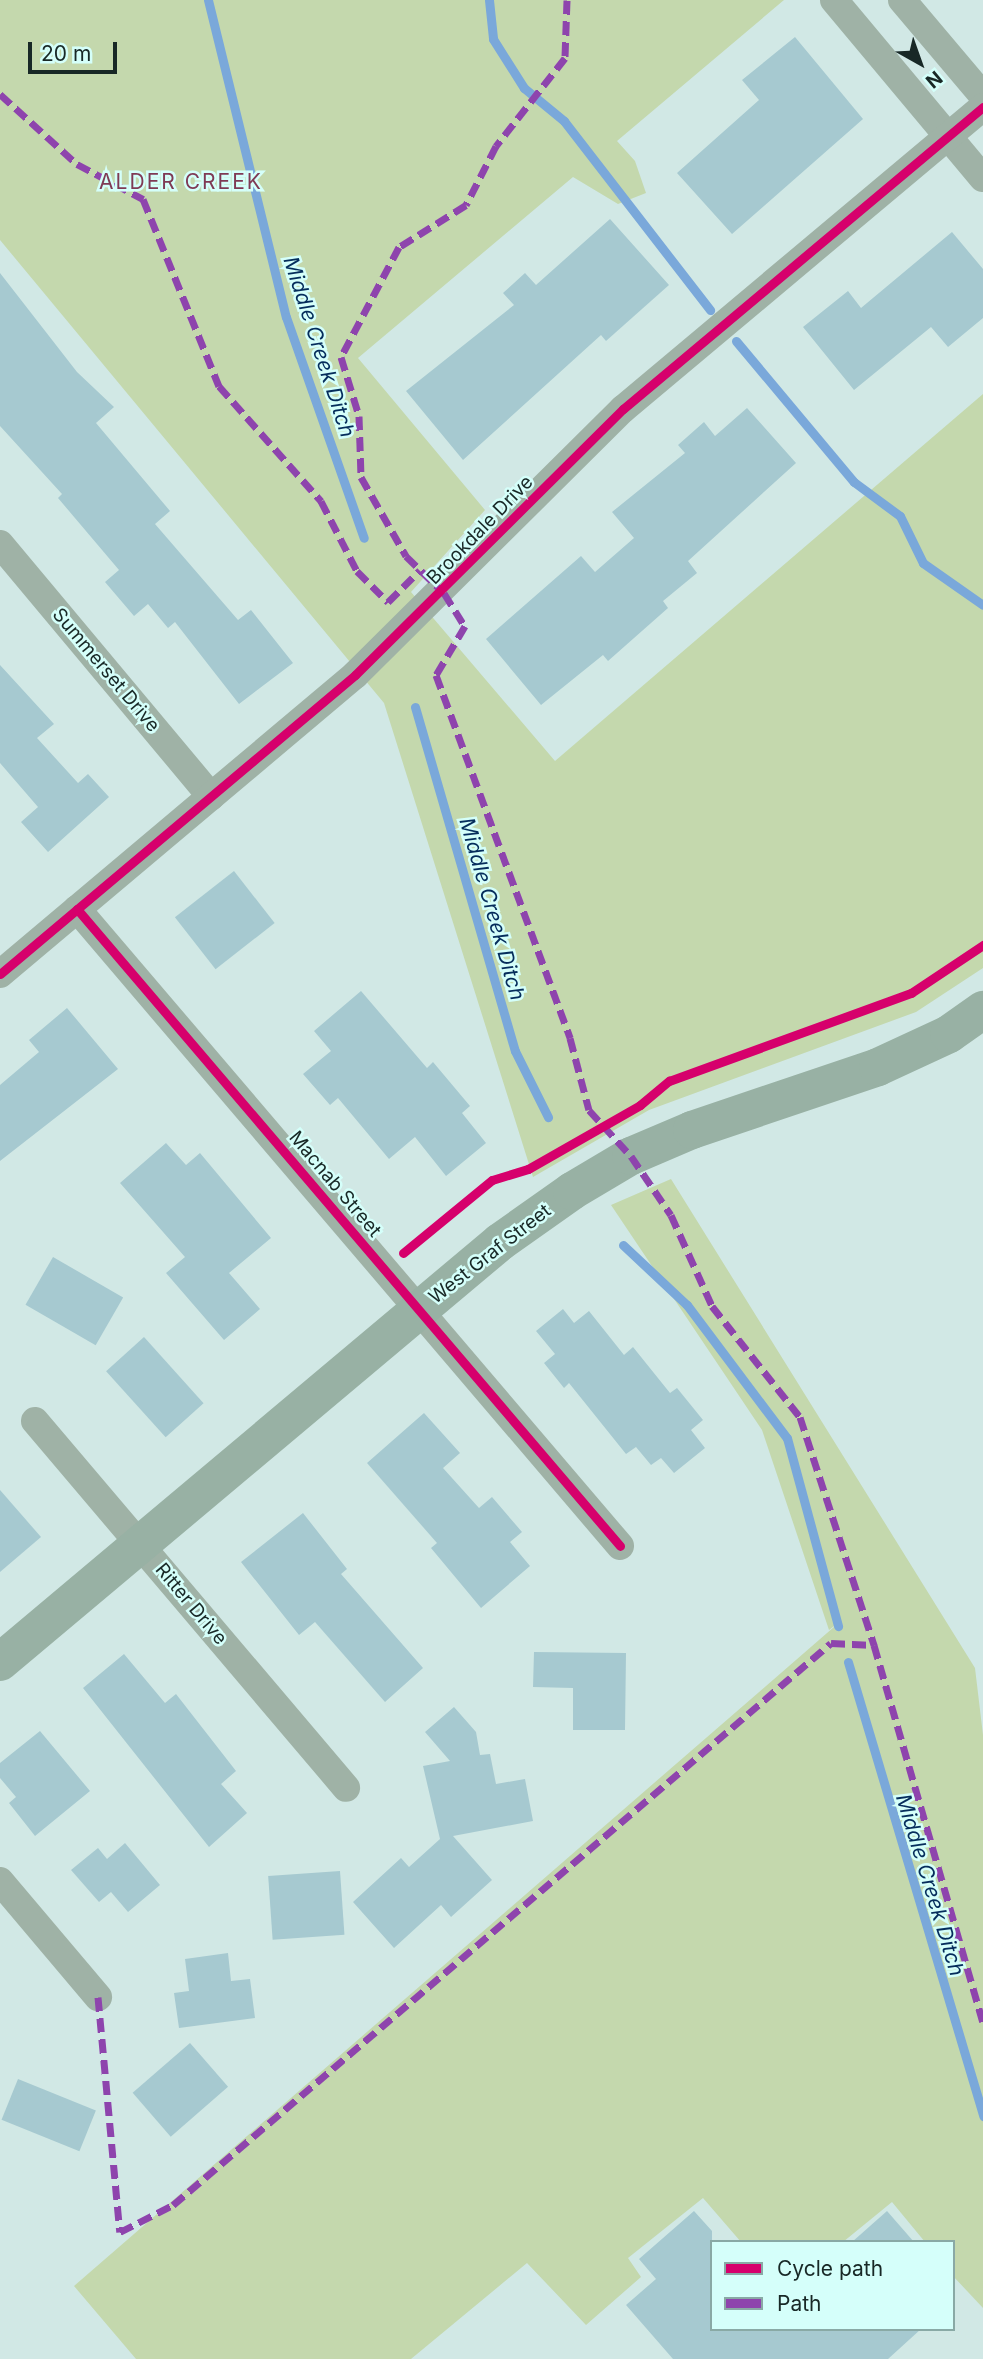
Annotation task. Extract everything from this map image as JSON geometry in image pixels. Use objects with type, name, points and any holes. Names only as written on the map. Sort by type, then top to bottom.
[{"type":"main road","name":"West Graf Street","points":[[0,1662],[138,1542],[500,1242],[631,1156],[878,1067],[949,1034],[983,1010]]},
{"type":"street","points":[[834,0],[983,178]]},
{"type":"street","points":[[902,0],[983,96]]},
{"type":"street","name":"Brookdale Drive","points":[[0,974],[211,796],[434,602],[623,409],[983,107]]},
{"type":"street","name":"Summerset Drive","points":[[0,544],[211,796]]},
{"type":"street","name":"Macnab Street","points":[[77,909],[620,1546]]},
{"type":"street","name":"Ritter Drive","points":[[35,1421],[346,1787]]},
{"type":"street","points":[[0,1881],[98,1997]]},
{"type":"green space","points":[[0,0],[784,0],[617,141],[635,161],[646,193],[618,204],[573,177],[358,358],[485,510],[411,592],[555,761],[983,394],[983,968],[916,1012],[649,1110],[533,1177],[384,703],[0,240]]},
{"type":"green space","points":[[671,1179],[975,1668],[983,1735],[983,2308],[955,2278],[955,2240],[923,2240],[892,2202],[845,2240],[739,2240],[703,2198],[628,2258],[641,2277],[586,2325],[527,2263],[411,2359],[136,2359],[74,2286],[842,1620],[829,1630],[762,1430],[611,1205]]},
{"type":"building","points":[[795,37],[863,119],[732,234],[677,173],[759,100],[742,80]]},
{"type":"building","points":[[610,219],[669,285],[606,341],[601,335],[463,460],[406,391],[514,305],[503,293],[525,273],[536,285]]},
{"type":"building","points":[[952,232],[983,269],[983,318],[948,347],[931,327],[854,390],[803,327],[848,291],[861,308]]},
{"type":"building","points":[[0,273],[77,372],[114,407],[96,423],[170,511],[155,524],[238,620],[251,610],[293,663],[239,704],[175,622],[168,628],[148,604],[134,616],[105,582],[119,570],[58,498],[62,494],[0,426]]},
{"type":"building","points":[[747,408],[796,463],[688,561],[697,573],[663,601],[668,608],[608,661],[603,655],[541,705],[486,639],[581,556],[595,572],[634,538],[612,512],[685,453],[678,445],[704,422],[715,436]]},
{"type":"building","points":[[0,665],[54,724],[37,738],[78,783],[88,774],[109,797],[48,852],[21,822],[38,807],[0,763]]},
{"type":"building","points":[[234,871],[275,923],[216,969],[175,917]]},
{"type":"building","points":[[361,991],[427,1068],[433,1062],[470,1106],[462,1113],[486,1143],[446,1176],[415,1137],[389,1159],[338,1098],[330,1105],[303,1074],[331,1051],[314,1031]]},
{"type":"building","points":[[67,1008],[118,1069],[0,1161],[0,1085],[39,1052],[29,1040]]},
{"type":"building","points":[[166,1143],[186,1165],[200,1153],[271,1238],[229,1273],[260,1309],[224,1340],[166,1273],[185,1257],[120,1183]]},
{"type":"building","points":[[53,1257],[123,1298],[96,1345],[26,1305]]},
{"type":"building","points":[[563,1309],[574,1323],[589,1311],[624,1355],[633,1347],[670,1393],[677,1388],[703,1420],[691,1430],[705,1448],[674,1473],[661,1458],[651,1465],[636,1447],[626,1454],[569,1383],[564,1388],[544,1363],[555,1354],[536,1331]]},
{"type":"building","points":[[144,1337],[204,1403],[166,1437],[106,1371]]},
{"type":"building","points":[[424,1413],[460,1453],[443,1468],[479,1508],[492,1497],[522,1532],[510,1542],[530,1566],[481,1608],[431,1548],[437,1543],[367,1463]]},
{"type":"building","points":[[0,1490],[41,1537],[0,1572]]},
{"type":"building","points":[[303,1513],[347,1569],[341,1574],[423,1668],[385,1702],[315,1622],[299,1635],[241,1562]]},
{"type":"building","points":[[534,1652],[626,1653],[625,1730],[573,1730],[573,1688],[533,1687]]},
{"type":"building","points":[[124,1654],[165,1703],[176,1694],[236,1771],[221,1784],[247,1813],[209,1847],[83,1688]]},
{"type":"building","points":[[454,1707],[476,1732],[480,1755],[490,1754],[496,1784],[525,1779],[533,1821],[453,1836],[492,1880],[451,1917],[441,1905],[394,1948],[353,1902],[401,1858],[409,1867],[440,1839],[423,1766],[450,1761],[425,1732]]},
{"type":"building","points":[[40,1731],[90,1791],[35,1836],[9,1803],[16,1797],[0,1778],[0,1763]]},
{"type":"building","points":[[125,1843],[160,1885],[128,1912],[111,1892],[99,1902],[71,1870],[98,1848],[107,1859]]},
{"type":"building","points":[[340,1871],[344,1935],[273,1940],[268,1876]]},
{"type":"building","points":[[228,1953],[231,1981],[250,1979],[255,2018],[179,2028],[174,1993],[189,1991],[185,1959]]},
{"type":"building","points":[[190,2043],[228,2087],[171,2137],[133,2093]]},
{"type":"building","points":[[18,2079],[96,2110],[79,2151],[2,2120]]},
{"type":"building","points":[[694,2211],[712,2231],[710,2331],[919,2331],[888,2359],[673,2359],[626,2305],[656,2279],[639,2259]]},
{"type":"building","points":[[887,2211],[912,2240],[854,2240]]},
{"type":"waterway","name":"Middle Creek Ditch","points":[[208,0],[286,317],[364,538]]},
{"type":"waterway","points":[[489,0],[493,39],[524,88],[564,121],[710,310]]},
{"type":"waterway","points":[[736,341],[854,482],[900,516],[923,563],[983,605]]},
{"type":"waterway","name":"Middle Creek Ditch","points":[[415,707],[515,1051],[548,1117]]},
{"type":"waterway","name":"Middle Creek Ditch","points":[[623,1245],[687,1305],[787,1438],[838,1626]]},
{"type":"waterway","name":"Middle Creek Ditch","points":[[848,1662],[983,2116]]},
{"type":"marked path","points":[[567,0],[565,58],[496,146],[466,205],[399,247],[341,357],[359,416],[361,477],[406,556],[444,593],[465,626],[436,675],[570,1038],[589,1110],[631,1156],[671,1215],[712,1306],[800,1417],[874,1645],[983,2022]]},
{"type":"marked path","points":[[0,94],[77,164],[143,199],[219,386],[321,501],[357,571],[388,602],[420,570]]},
{"type":"marked path","points":[[98,1997],[120,2232],[173,2205],[831,1643],[874,1645]]},
{"type":"cycle path","points":[[0,974],[355,675],[623,409],[983,107]]},
{"type":"cycle path","points":[[77,909],[620,1546]]},
{"type":"cycle path","points":[[403,1253],[492,1180],[528,1169],[640,1105],[669,1081],[911,993],[983,945]]},
{"type":"district","name":"ALDER CREEK","points":[[181,182]]}]
